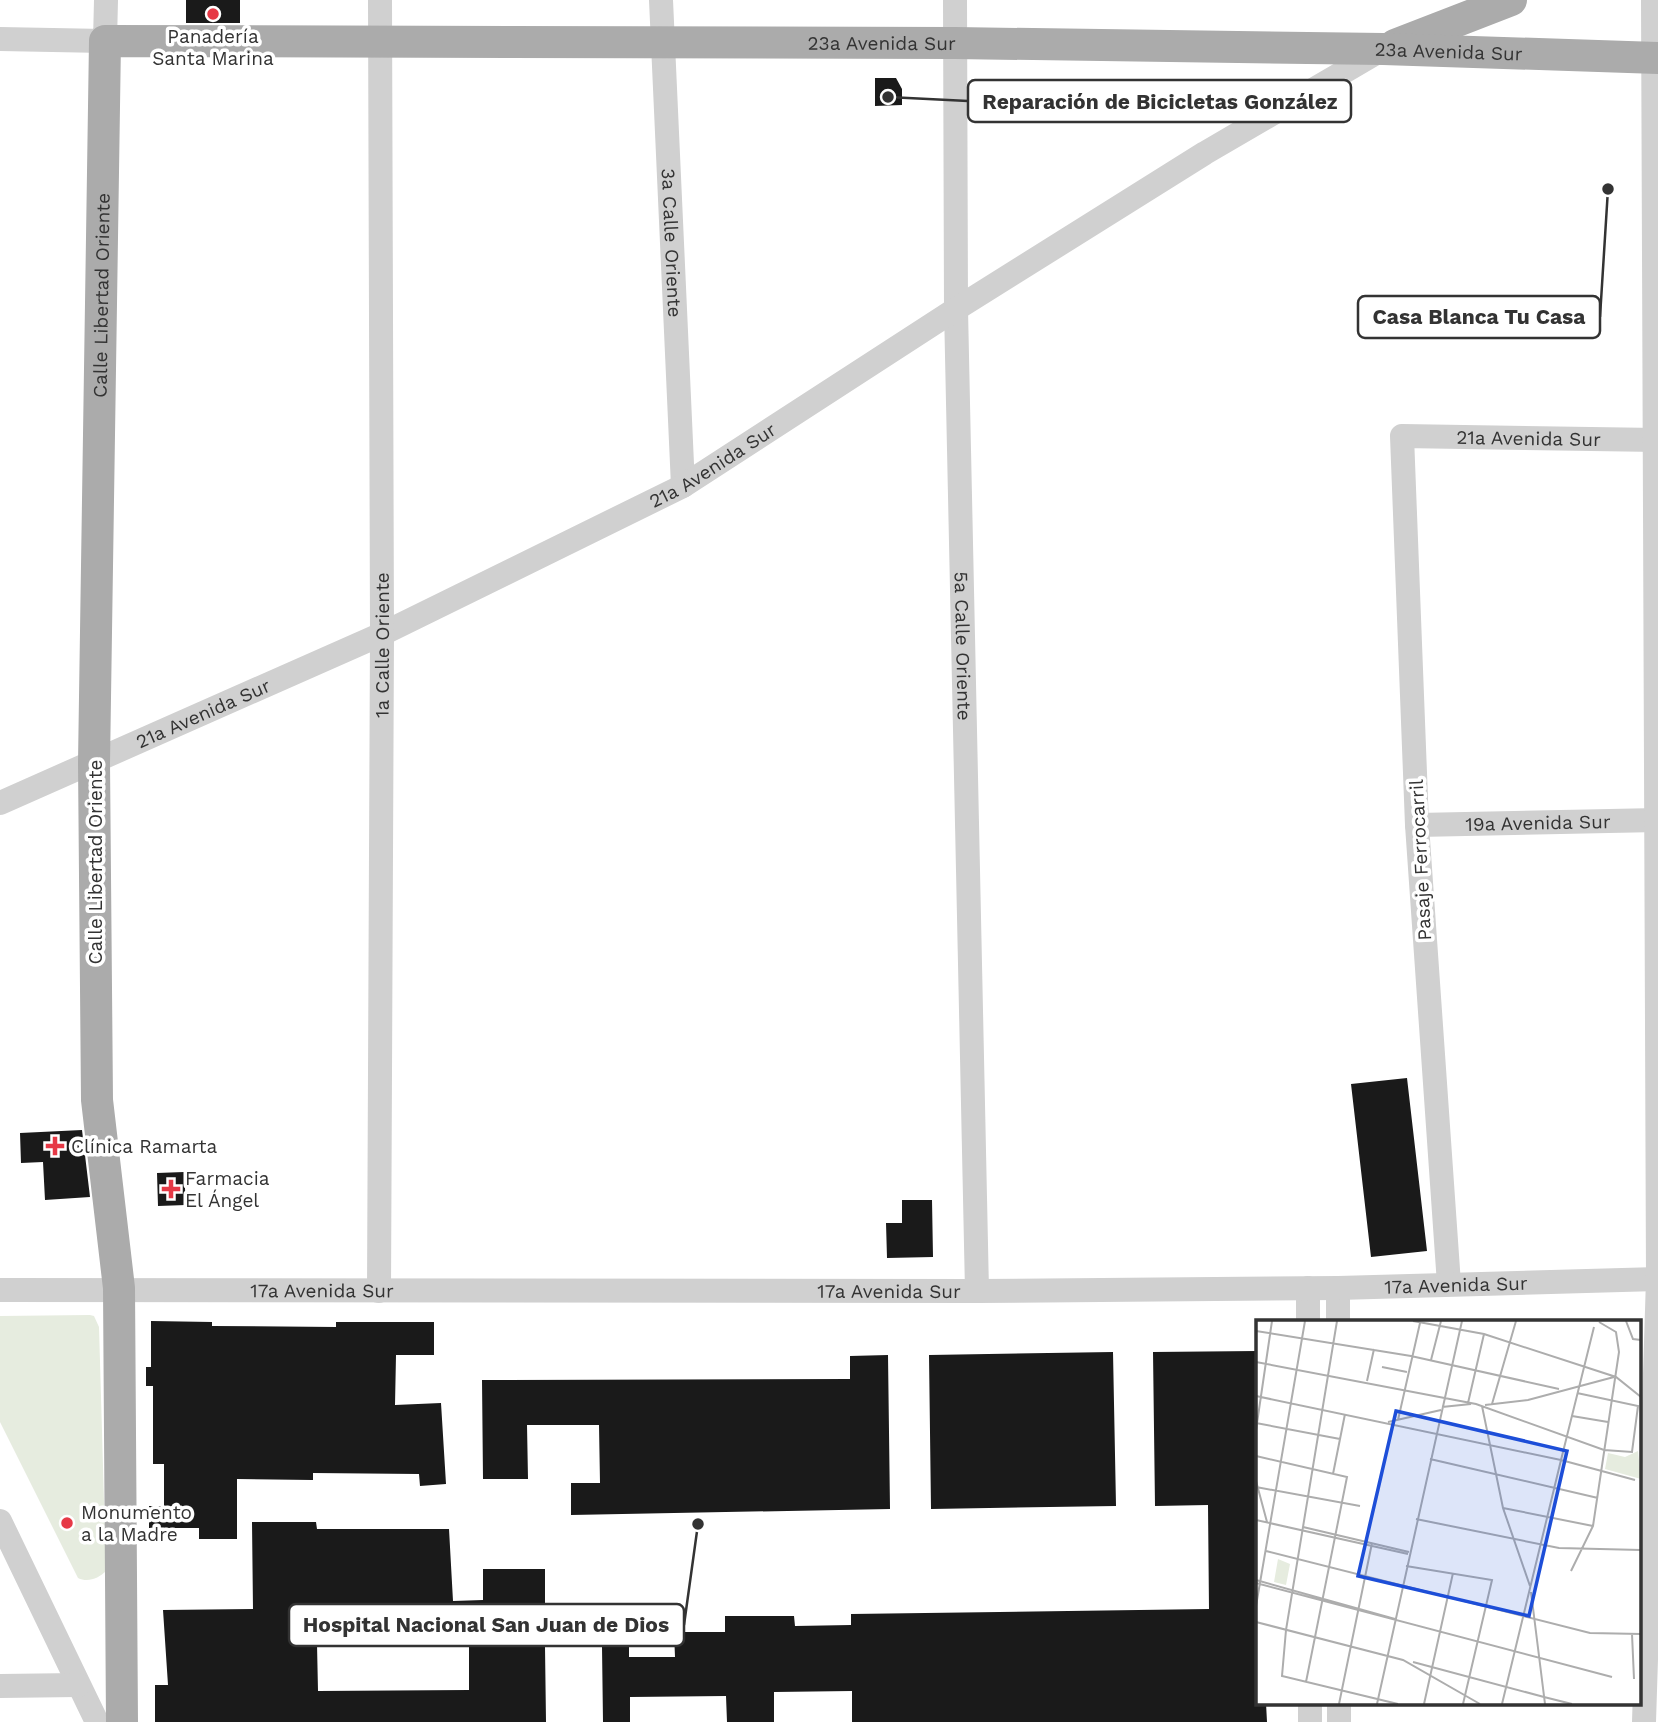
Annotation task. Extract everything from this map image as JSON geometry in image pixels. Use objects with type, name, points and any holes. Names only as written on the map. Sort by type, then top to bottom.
[{"type":"main road","points":[[1383,49],[1511,0]]},
{"type":"main road","name":"23a Avenida Sur","points":[[105,41],[955,43],[1383,49],[1656,58]]},
{"type":"main road","name":"Calle Libertad Oriente","points":[[105,41],[94,763],[97,1100],[119,1288],[122,1722]]},
{"type":"street","name":"Calle Libertad Oriente","points":[[105,41],[106,0]]},
{"type":"street","name":"1a Calle Oriente","points":[[379,1291],[382,634],[380,0]]},
{"type":"street","name":"3a Calle Oriente","points":[[661,0],[683,486]]},
{"type":"street","name":"5a Calle Oriente","points":[[955,0],[956,309],[977,1291]]},
{"type":"street","points":[[1644,1722],[1658,1279],[1656,58],[1653,0]]},
{"type":"street","points":[[0,38],[105,41]]},
{"type":"street","name":"21a Avenida Sur","points":[[0,803],[382,634],[683,486],[956,309],[1205,153],[1383,49]]},
{"type":"street","name":"21a Avenida Sur","points":[[1402,436],[1656,440]]},
{"type":"street","name":"Pasaje Ferrocarril","points":[[1402,436],[1417,825],[1449,1284]]},
{"type":"street","name":"19a Avenida Sur","points":[[1417,825],[1658,820]]},
{"type":"street","name":"17a Avenida Sur","points":[[0,1290],[119,1288],[977,1291],[1338,1288],[1658,1279]]},
{"type":"street","points":[[1308,1288],[1308,1320]]},
{"type":"street","points":[[1338,1288],[1338,1320]]},
{"type":"street","points":[[0,1521],[97,1722]]},
{"type":"street","points":[[0,1686],[78,1685]]},
{"type":"street","points":[[1310,1704],[1310,1722]]},
{"type":"street","points":[[1339,1704],[1339,1722]]},
{"type":"shaded area","points":[[0,1316],[94,1316],[99,1327],[106,1571],[97,1578],[86,1580],[78,1578],[0,1422]]},
{"type":"building","name":"Panadería Santa Marina","points":[[186,0],[240,0],[240,23],[186,23]]},
{"type":"building","points":[[875,78],[896,78],[902,89],[902,105],[875,106]]},
{"type":"building","points":[[1407,1078],[1427,1251],[1371,1257],[1351,1084]]},
{"type":"building","points":[[82,1130],[90,1197],[45,1200],[43,1162],[21,1163],[20,1133]]},
{"type":"building","name":"Farmacia El Ángel","points":[[184,1172],[186,1205],[158,1206],[157,1173]]},
{"type":"building","points":[[902,1200],[932,1200],[933,1257],[887,1258],[886,1223],[902,1223]]},
{"type":"building","points":[[151,1321],[212,1322],[212,1326],[336,1327],[336,1322],[434,1322],[434,1355],[396,1355],[395,1405],[441,1403],[446,1484],[420,1486],[419,1474],[313,1473],[313,1480],[237,1479],[237,1539],[199,1539],[199,1528],[149,1528],[149,1506],[164,1506],[164,1464],[153,1464],[153,1386],[146,1386],[146,1367],[151,1367]]},
{"type":"building","points":[[1256,1351],[1256,1704],[1266,1704],[1267,1722],[852,1722],[852,1691],[774,1692],[774,1722],[727,1722],[726,1696],[630,1697],[630,1722],[603,1722],[602,1647],[545,1647],[546,1722],[155,1722],[155,1685],[168,1685],[163,1610],[253,1609],[252,1522],[316,1522],[317,1529],[449,1529],[453,1601],[483,1600],[483,1569],[545,1569],[545,1619],[629,1618],[629,1657],[675,1657],[674,1632],[725,1632],[725,1616],[794,1616],[795,1626],[851,1625],[851,1614],[1209,1609],[1208,1505],[1155,1506],[1153,1352]],"holes":[[[317,1644],[469,1644],[469,1690],[318,1691]]]},
{"type":"building","points":[[1113,1352],[1116,1506],[931,1509],[929,1355]]},
{"type":"building","points":[[888,1355],[890,1509],[571,1515],[571,1483],[600,1483],[599,1425],[527,1425],[528,1479],[483,1479],[482,1380],[850,1379],[850,1356]]},
{"type":"place","name":"Panadería Santa Marina","points":[[213,14]]},
{"type":"place","name":"Reparación de Bicicletas González","points":[[888,97]]},
{"type":"place","name":"Casa Blanca Tu Casa","points":[[1608,189]]},
{"type":"place","name":"Clínica Ramarta","points":[[55,1146]]},
{"type":"place","name":"Farmacia El Ángel","points":[[171,1189]]},
{"type":"place","name":"Monumento a la Madre","points":[[67,1523]]},
{"type":"place","name":"Hospital Nacional San Juan de Dios","points":[[698,1524]]}]
